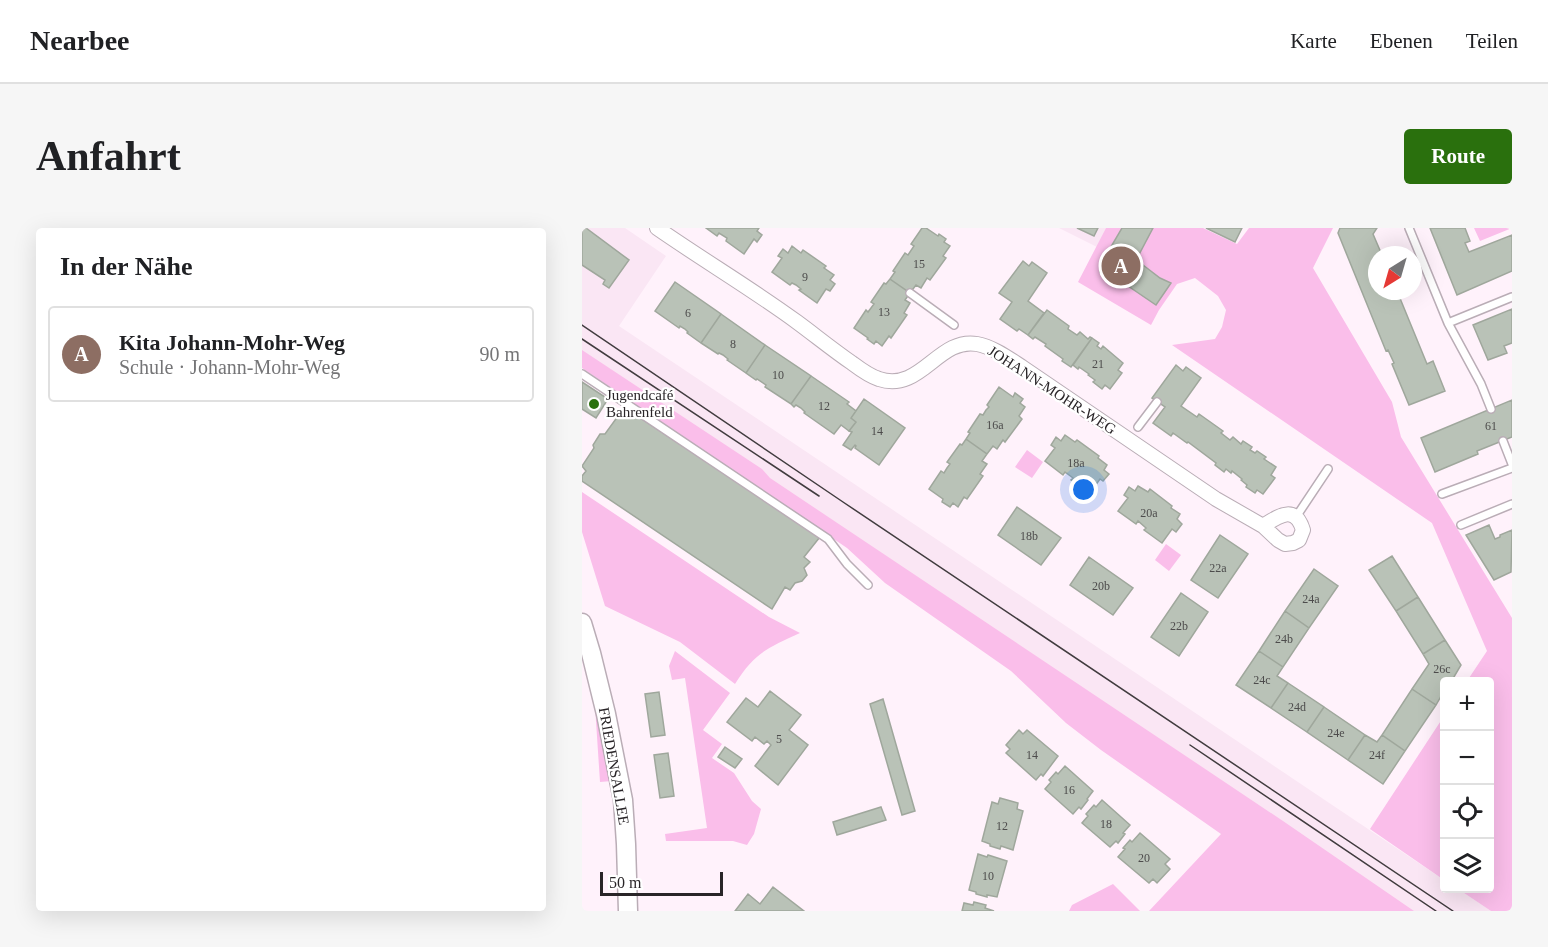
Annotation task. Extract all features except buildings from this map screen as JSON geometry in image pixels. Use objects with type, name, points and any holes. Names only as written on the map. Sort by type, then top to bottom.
[{"type":"street","name":"JOHANN-MOHR-WEG","points":[[658,228],[796,321],[865,372],[879,379],[905,380],[950,348],[960,344],[979,344],[1022,367],[1231,509],[1263,526],[1285,544],[1299,540],[1303,530],[1296,517]]},
{"type":"street","points":[[1263,526],[1279,516],[1287,514],[1296,517]]},
{"type":"street","name":"FRIEDENSALLEE","points":[[582,622],[606,714],[623,800],[627,844],[628,911]]},
{"type":"lane","points":[[1409,228],[1448,323],[1481,384],[1491,408]]},
{"type":"lane","points":[[910,293],[954,325]]},
{"type":"lane","points":[[1448,323],[1512,297]]},
{"type":"lane","points":[[582,374],[828,538],[847,564],[868,585]]},
{"type":"lane","points":[[1138,427],[1157,402]]},
{"type":"lane","points":[[1442,494],[1512,466],[1503,441]]},
{"type":"lane","points":[[1296,517],[1328,469]]},
{"type":"lane","points":[[1461,525],[1512,504]]},
{"type":"shaded area","points":[[582,228],[625,228],[666,256],[619,326],[1440,877],[1440,893],[1464,893],[1491,911],[1397,911],[582,367]]},
{"type":"shaded area","points":[[1059,228],[1106,228],[1097,247]]},
{"type":"shaded area","points":[[1106,228],[1203,228],[1237,244],[1249,228],[1333,228],[1313,268],[1392,402],[1401,437],[1512,618],[1512,911],[1491,911],[1464,893],[1494,893],[1494,677],[1470,677],[1487,651],[1432,523],[1172,345],[1215,339],[1222,327],[1226,310],[1218,296],[1195,278],[1177,284],[1151,325],[1078,282]]},
{"type":"shaded area","points":[[1474,228],[1512,228],[1480,241]]},
{"type":"shaded area","points":[[582,350],[762,469],[770,478],[1414,911],[1149,911],[1221,834],[1101,750],[1066,723],[1011,671],[885,583],[847,548],[582,368]]},
{"type":"shaded area","points":[[1027,450],[1043,462],[1032,478],[1015,467]]},
{"type":"shaded area","points":[[582,492],[769,617],[800,633],[763,652],[742,673],[735,684],[680,642],[605,606],[582,532]]},
{"type":"shaded area","points":[[1166,544],[1181,555],[1169,571],[1155,560]]},
{"type":"shaded area","points":[[675,651],[730,693],[703,730],[722,744],[712,758],[734,773],[752,801],[761,809],[754,834],[747,845],[733,841],[666,841],[665,834],[707,828],[685,678],[672,680],[669,666]]},
{"type":"shaded area","points":[[595,706],[612,781],[600,782]]},
{"type":"shaded area","points":[[1440,722],[1440,877],[1370,829]]},
{"type":"shaded area","points":[[1113,884],[1140,911],[1069,911],[1072,905]]},
{"type":"tram line","points":[[582,325],[1453,911]]},
{"type":"tram line","points":[[582,339],[819,496]]},
{"type":"tram line","points":[[1190,745],[1436,911]]},
{"type":"place","name":"Kita Johann-Mohr-Weg","points":[[1121,266]]},
{"type":"place","name":"Jugendcafé Bahrenfeld","points":[[594,404]]}]
